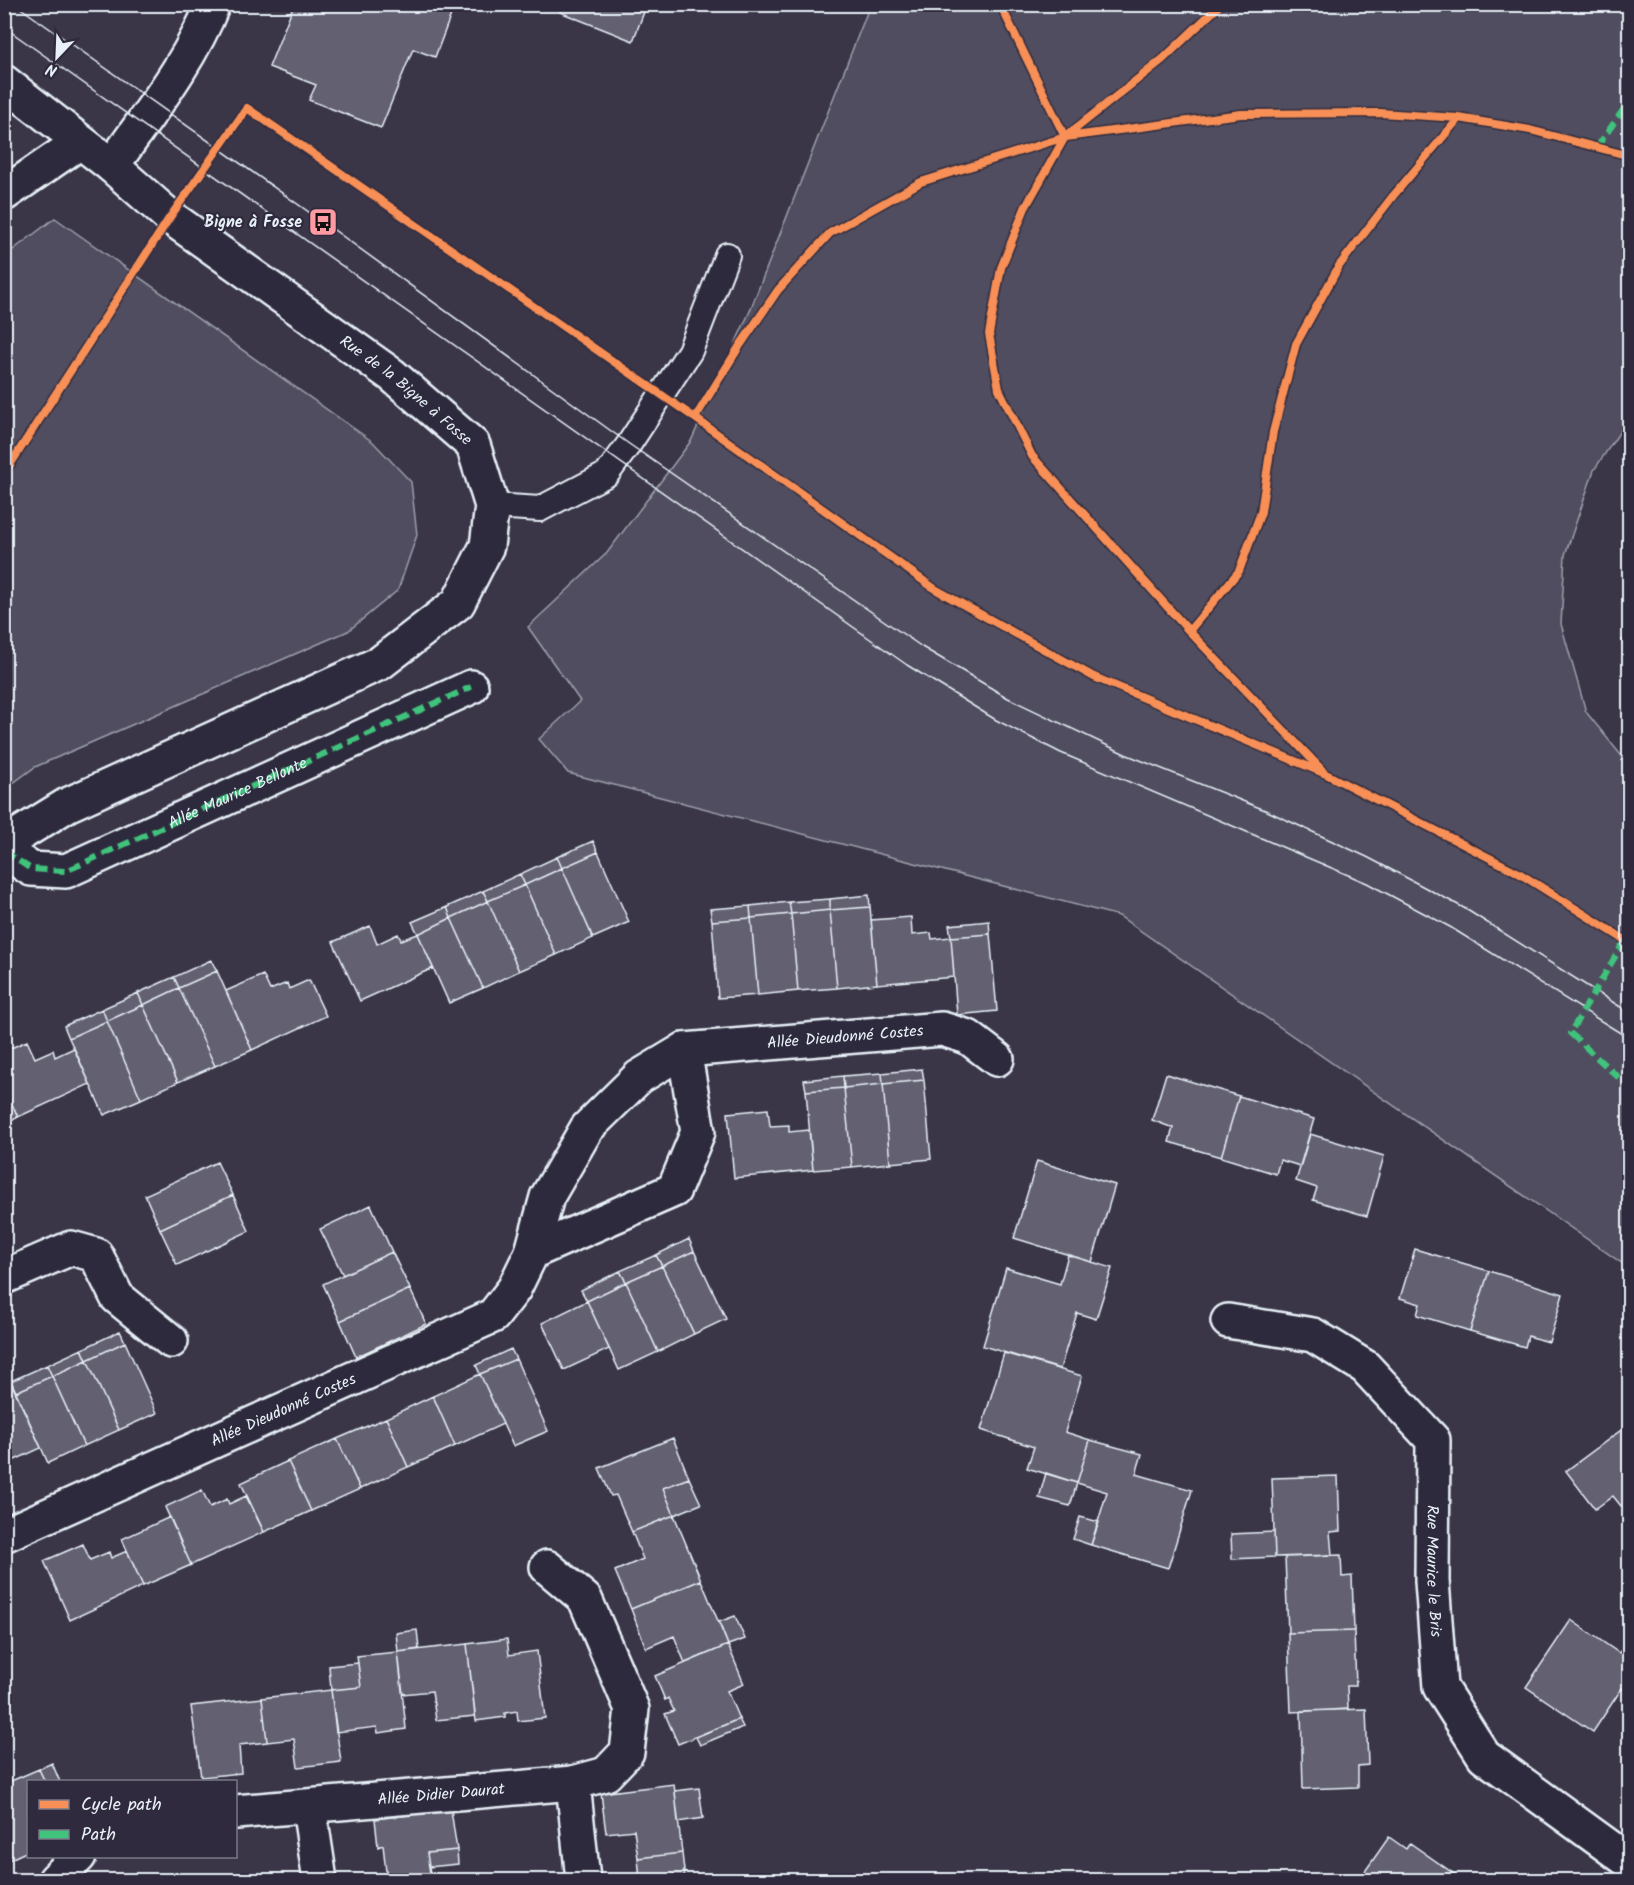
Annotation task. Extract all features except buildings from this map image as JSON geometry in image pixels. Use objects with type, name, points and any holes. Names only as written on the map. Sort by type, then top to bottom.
[{"type":"street","points":[[112,166],[177,73],[205,24],[213,4]]},
{"type":"street","name":"Rue de la Bigne à Fosse","points":[[4,82],[112,166],[170,217],[392,375],[473,445],[492,506],[487,546],[458,603],[380,663],[67,806],[4,844]]},
{"type":"street","points":[[4,194],[81,142]]},
{"type":"street","name":"Allée Maurice Bellonte","points":[[4,851],[32,869],[66,871],[471,687]]},
{"type":"street","name":"Allée Dieudonné Costes","points":[[4,1535],[493,1316],[514,1288],[532,1252],[547,1197],[587,1128],[639,1077],[684,1050],[942,1029],[968,1037],[997,1059]]},
{"type":"street","points":[[532,1252],[674,1190],[698,1132],[684,1050]]},
{"type":"street","points":[[4,1277],[71,1248],[96,1255],[117,1297],[171,1341]]},
{"type":"street","name":"Rue Maurice le Bris","points":[[1228,1321],[1313,1335],[1365,1367],[1434,1440],[1432,1581],[1440,1687],[1484,1756],[1629,1862]]},
{"type":"street","name":"Allée Didier Daurat","points":[[237,1812],[573,1783],[606,1774],[627,1752],[632,1709],[585,1599],[547,1567]]},
{"type":"street","points":[[573,1783],[583,1881]]},
{"type":"street","points":[[309,1807],[320,1881]]},
{"type":"street","points":[[55,1881],[78,1858]]},
{"type":"lane","points":[[492,506],[540,509],[606,474],[629,444],[690,351],[727,255]]},
{"type":"shaded area","points":[[870,5],[1629,5],[1629,418],[1594,470],[1565,555],[1561,624],[1586,712],[1629,765],[1629,1268],[1119,916],[568,773],[539,739],[580,701],[528,627],[607,553],[691,441],[749,313]]},
{"type":"shaded area","points":[[55,218],[373,442],[411,482],[417,535],[398,590],[348,631],[35,767],[5,789],[5,256]]},
{"type":"tram line","points":[[15,4],[323,222],[629,444],[922,647],[1008,698],[1125,754],[1265,810],[1367,857],[1464,908],[1630,1013]]},
{"type":"tram line","points":[[4,27],[907,665],[996,720],[1061,753],[1367,883],[1450,927],[1630,1039]]},
{"type":"marked path","points":[[1597,147],[1630,100]]},
{"type":"marked path","points":[[4,851],[31,869],[66,871],[471,687]]},
{"type":"marked path","points":[[1625,940],[1570,1033],[1630,1088]]},
{"type":"cycle path","points":[[1000,4],[1065,137]]},
{"type":"cycle path","points":[[695,418],[778,290],[830,233],[921,182],[1065,137],[1163,59],[1221,4]]},
{"type":"cycle path","points":[[4,474],[170,217],[247,108],[695,418],[935,589],[1094,677],[1326,774],[1517,872],[1630,943]]},
{"type":"cycle path","points":[[1066,137],[1241,114],[1380,113],[1459,118],[1530,130],[1630,156]]},
{"type":"cycle path","points":[[1189,631],[1239,571],[1261,512],[1273,432],[1296,344],[1339,266],[1393,196],[1459,118]]},
{"type":"cycle path","points":[[1065,137],[1025,208],[1001,268],[989,334],[999,389],[1032,456],[1189,631],[1322,770]]},
{"type":"place","name":"Bigne à Fosse","points":[[323,222]]}]
